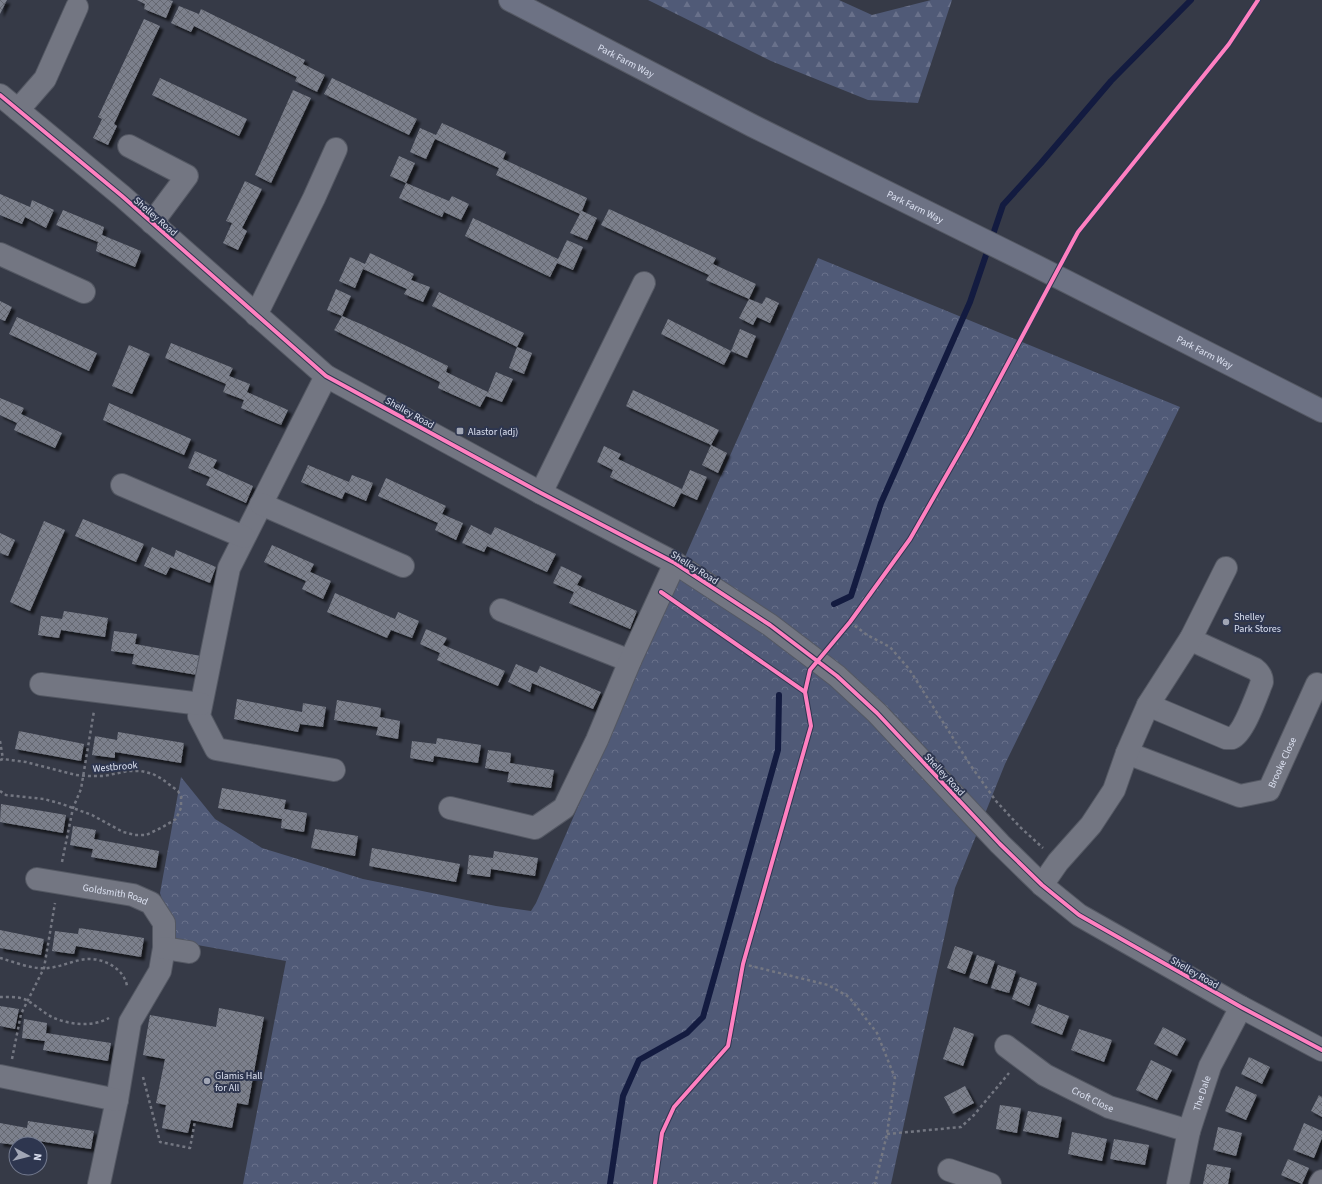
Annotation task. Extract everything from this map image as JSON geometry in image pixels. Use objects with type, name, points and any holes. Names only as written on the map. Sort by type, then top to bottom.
[{"type":"highway","name":"Park Farm Way","points":[[510,0],[752,126],[1028,262],[1322,410]]},
{"type":"street","points":[[18,110],[45,79],[77,7]]},
{"type":"street","name":"Shelley Road","points":[[0,95],[122,196],[326,376],[541,493],[675,563],[770,624],[837,676],[877,714],[1000,844],[1042,885],[1079,915],[1241,1007],[1322,1050]]},
{"type":"street","points":[[129,146],[187,176],[152,223]]},
{"type":"street","points":[[256,314],[314,198],[336,149]]},
{"type":"street","points":[[0,254],[84,292]]},
{"type":"street","points":[[541,493],[644,283]]},
{"type":"street","points":[[326,376],[229,568],[199,716],[216,749],[334,770]]},
{"type":"street","points":[[122,485],[244,537]]},
{"type":"street","points":[[261,504],[404,566]]},
{"type":"street","points":[[450,808],[535,828],[564,808],[597,740],[630,661],[675,563]]},
{"type":"street","points":[[1042,885],[1058,862],[1092,825],[1114,790],[1148,705],[1191,638],[1226,568]]},
{"type":"street","points":[[501,610],[630,661]]},
{"type":"street","points":[[1148,705],[1226,738],[1232,738],[1238,734],[1244,725],[1262,682],[1262,677],[1255,669],[1198,643],[1191,638]]},
{"type":"street","points":[[41,684],[201,704]]},
{"type":"street","name":"Brooke Close","points":[[1128,753],[1240,796],[1269,790],[1317,684]]},
{"type":"street","name":"Goldsmith Road","points":[[37,879],[133,895],[151,903],[164,923],[164,948],[160,971],[130,1022],[117,1100],[99,1184]]},
{"type":"street","points":[[164,948],[189,952]]},
{"type":"street","name":"The Dale","points":[[1178,1184],[1189,1131],[1210,1066],[1241,1007]]},
{"type":"street","name":"Croft Close","points":[[1014,1052],[1045,1075],[1108,1107],[1189,1131]]},
{"type":"street","points":[[0,1076],[45,1084],[117,1100]]},
{"type":"street","points":[[949,1170],[980,1182]]},
{"type":"path","points":[[846,628],[855,616]]},
{"type":"path","points":[[850,622],[890,647],[909,669],[971,766],[996,801],[1020,827],[1058,862]]},
{"type":"path","points":[[0,741],[1,759]]},
{"type":"path","points":[[742,971],[745,956]]},
{"type":"path","points":[[0,958],[36,968],[48,968],[87,959],[100,960],[113,965],[122,973],[127,989]]},
{"type":"path","points":[[743,964],[828,985],[848,997],[877,1033],[895,1078],[876,1184]]},
{"type":"path","points":[[0,997],[27,1000],[54,1018],[74,1023],[92,1024],[104,1021],[110,1017]]},
{"type":"path","points":[[886,1134],[961,1127],[974,1115],[1014,1052]]},
{"type":"path","points":[[142,1073],[160,1142],[190,1148],[195,1121]]},
{"type":"green space","points":[[648,0],[839,0],[872,15],[931,0],[952,0],[918,103],[868,100],[771,61]]},
{"type":"green space","points":[[818,258],[1180,407],[1005,764],[955,888],[891,1184],[243,1184],[286,961],[175,941],[160,893],[181,777],[215,819],[262,848],[363,879],[496,906],[531,911],[536,903],[688,550]]},
{"type":"building","points":[[0,0],[7,0],[0,14]]},
{"type":"building","points":[[137,0],[173,1],[166,18],[144,9],[145,4]]},
{"type":"building","points":[[179,6],[199,14],[201,9],[305,60],[303,64],[325,75],[317,92],[295,81],[297,77],[194,26],[191,32],[171,23]]},
{"type":"building","points":[[144,19],[160,26],[114,124],[117,126],[108,145],[93,138],[102,119],[98,117]]},
{"type":"building","points":[[160,78],[247,119],[239,136],[152,95]]},
{"type":"building","points":[[332,78],[417,119],[409,135],[324,94]]},
{"type":"building","points":[[293,90],[311,98],[271,183],[255,175]]},
{"type":"building","points":[[442,123],[506,152],[503,159],[587,198],[582,211],[597,218],[587,240],[570,233],[580,214],[496,175],[499,168],[435,139],[426,159],[410,152],[420,128],[436,135]]},
{"type":"building","points":[[399,156],[415,163],[406,183],[390,176]]},
{"type":"building","points":[[245,181],[262,189],[242,228],[247,231],[238,250],[223,243],[232,223],[226,221]]},
{"type":"building","points":[[406,183],[449,201],[452,196],[469,204],[461,220],[444,212],[442,217],[399,198]]},
{"type":"building","points":[[0,194],[30,207],[32,200],[54,210],[46,228],[25,217],[22,224],[0,215]]},
{"type":"building","points":[[609,209],[716,258],[713,264],[756,284],[749,299],[706,280],[709,275],[601,225]]},
{"type":"building","points":[[63,210],[104,227],[102,235],[141,251],[135,267],[96,251],[98,242],[56,225]]},
{"type":"building","points":[[473,218],[558,259],[567,240],[583,247],[573,270],[557,263],[550,277],[465,236]]},
{"type":"building","points":[[370,253],[414,274],[411,280],[430,287],[423,302],[404,294],[407,289],[363,269],[355,288],[339,281],[350,257],[365,264]]},
{"type":"building","points":[[336,289],[351,296],[342,316],[327,310]]},
{"type":"building","points":[[439,292],[524,333],[517,347],[432,306]]},
{"type":"building","points":[[766,297],[779,303],[770,323],[757,317],[753,325],[739,318],[749,299],[762,304]]},
{"type":"building","points":[[0,301],[12,307],[5,321],[0,319]]},
{"type":"building","points":[[342,316],[448,366],[446,372],[488,392],[496,372],[513,379],[502,402],[486,396],[480,407],[438,388],[440,382],[334,330]]},
{"type":"building","points":[[17,317],[97,353],[89,371],[9,334]]},
{"type":"building","points":[[668,319],[731,351],[724,365],[661,334]]},
{"type":"building","points":[[740,329],[756,336],[747,358],[731,351]]},
{"type":"building","points":[[171,343],[233,368],[229,376],[250,384],[247,392],[288,410],[281,425],[241,408],[244,400],[223,392],[226,384],[165,358]]},
{"type":"building","points":[[129,345],[150,354],[132,394],[112,386]]},
{"type":"building","points":[[517,347],[532,353],[524,374],[509,368]]},
{"type":"building","points":[[633,390],[719,430],[711,445],[626,406]]},
{"type":"building","points":[[0,398],[24,408],[21,414],[62,433],[55,448],[14,430],[17,423],[0,415]]},
{"type":"building","points":[[109,403],[191,439],[184,455],[103,420]]},
{"type":"building","points":[[711,445],[727,453],[718,473],[702,465]]},
{"type":"building","points":[[604,446],[621,454],[618,459],[682,489],[690,470],[707,477],[697,500],[681,493],[674,507],[610,477],[613,470],[597,462]]},
{"type":"building","points":[[195,451],[217,460],[213,468],[253,486],[246,503],[206,485],[210,477],[188,468]]},
{"type":"building","points":[[308,465],[349,482],[352,475],[373,483],[366,501],[345,492],[342,499],[301,482]]},
{"type":"building","points":[[386,478],[446,506],[442,514],[463,523],[456,540],[435,530],[438,523],[378,496]]},
{"type":"building","points":[[83,519],[144,544],[136,562],[75,536]]},
{"type":"building","points":[[44,521],[65,530],[30,611],[10,602]]},
{"type":"building","points":[[471,525],[491,535],[495,527],[556,554],[547,572],[487,546],[484,552],[462,543]]},
{"type":"building","points":[[0,533],[15,540],[8,556],[0,553]]},
{"type":"building","points":[[272,545],[314,564],[310,572],[331,581],[323,599],[302,589],[306,581],[264,562]]},
{"type":"building","points":[[152,547],[174,557],[176,550],[216,567],[210,583],[170,567],[166,575],[144,566]]},
{"type":"building","points":[[561,566],[582,576],[577,585],[637,611],[630,629],[569,603],[574,592],[553,583]]},
{"type":"building","points":[[335,593],[395,619],[398,612],[419,621],[412,638],[391,630],[387,638],[327,612]]},
{"type":"building","points":[[64,611],[108,618],[105,637],[61,630],[59,638],[38,635],[41,616],[62,619]]},
{"type":"building","points":[[426,629],[447,638],[443,645],[505,671],[498,686],[437,660],[440,653],[420,644]]},
{"type":"building","points":[[114,631],[137,634],[135,644],[201,656],[197,675],[132,664],[134,654],[111,651]]},
{"type":"building","points":[[516,664],[537,673],[540,666],[601,692],[593,709],[532,683],[530,692],[508,682]]},
{"type":"building","points":[[237,699],[302,712],[303,703],[326,707],[323,727],[300,724],[298,732],[234,719]]},
{"type":"building","points":[[337,700],[381,708],[380,717],[400,721],[398,739],[376,735],[378,727],[334,720]]},
{"type":"building","points":[[19,731],[84,744],[81,761],[15,749]]},
{"type":"building","points":[[118,732],[184,743],[181,763],[115,752],[115,758],[92,755],[95,736],[117,740]]},
{"type":"building","points":[[437,738],[481,745],[478,763],[434,756],[433,762],[410,758],[412,741],[436,744]]},
{"type":"building","points":[[488,750],[511,753],[510,763],[554,770],[551,788],[507,782],[509,772],[485,768]]},
{"type":"building","points":[[222,788],[286,800],[284,809],[307,813],[304,832],[281,828],[282,819],[218,808]]},
{"type":"building","points":[[1,804],[66,815],[63,833],[0,822]]},
{"type":"building","points":[[73,826],[96,830],[94,839],[159,851],[156,868],[91,857],[93,849],[70,845]]},
{"type":"building","points":[[315,829],[358,836],[355,856],[311,848]]},
{"type":"building","points":[[372,848],[460,864],[456,882],[369,866]]},
{"type":"building","points":[[494,851],[538,858],[535,876],[491,869],[490,877],[467,874],[469,855],[493,858]]},
{"type":"building","points":[[79,928],[144,938],[141,957],[76,946],[74,954],[52,951],[55,931],[78,934]]},
{"type":"building","points":[[0,930],[44,939],[41,955],[0,948]]},
{"type":"building","points":[[955,946],[973,952],[965,974],[947,968]]},
{"type":"building","points":[[977,955],[995,961],[987,984],[969,978]]},
{"type":"building","points":[[998,965],[1016,971],[1009,993],[991,988]]},
{"type":"building","points":[[1020,977],[1037,983],[1029,1006],[1012,999]]},
{"type":"building","points":[[1038,1004],[1069,1016],[1062,1035],[1031,1023]]},
{"type":"building","points":[[0,1006],[19,1009],[15,1029],[0,1026]]},
{"type":"building","name":"Glamis Hall for All","points":[[219,1008],[264,1017],[248,1105],[237,1103],[232,1128],[191,1120],[188,1133],[162,1128],[166,1105],[156,1103],[165,1059],[143,1055],[150,1015],[216,1027]]},
{"type":"building","points":[[24,1019],[47,1023],[46,1033],[111,1043],[108,1061],[43,1050],[45,1041],[22,1038]]},
{"type":"building","points":[[954,1027],[974,1034],[963,1066],[943,1059]]},
{"type":"building","points":[[1163,1027],[1186,1039],[1177,1056],[1154,1044]]},
{"type":"building","points":[[1079,1029],[1112,1040],[1104,1062],[1071,1050]]},
{"type":"building","points":[[1249,1057],[1270,1067],[1262,1084],[1241,1074]]},
{"type":"building","points":[[1151,1060],[1172,1070],[1157,1100],[1136,1090]]},
{"type":"building","points":[[965,1086],[974,1103],[953,1114],[944,1097]]},
{"type":"building","points":[[1236,1086],[1257,1095],[1246,1120],[1225,1111]]},
{"type":"building","points":[[1319,1095],[1322,1097],[1322,1117],[1311,1111]]},
{"type":"building","points":[[1000,1105],[1021,1108],[1017,1133],[996,1129]]},
{"type":"building","points":[[1028,1111],[1062,1117],[1058,1138],[1023,1131]]},
{"type":"building","points":[[28,1121],[94,1131],[91,1149],[48,1142],[48,1136],[8,1136],[8,1144],[0,1143],[0,1123],[27,1128]]},
{"type":"building","points":[[1304,1123],[1322,1131],[1322,1138],[1314,1158],[1293,1150]]},
{"type":"building","points":[[1218,1127],[1242,1133],[1236,1156],[1213,1150]]},
{"type":"building","points":[[1072,1132],[1107,1139],[1102,1161],[1068,1154]]},
{"type":"building","points":[[1114,1139],[1149,1145],[1145,1165],[1110,1159]]},
{"type":"building","points":[[1288,1159],[1309,1168],[1302,1184],[1281,1175]]},
{"type":"building","points":[[1207,1164],[1231,1168],[1228,1184],[1203,1184]]},
{"type":"waterway","points":[[834,604],[851,596],[881,503],[970,302],[1003,205],[1111,81],[1191,0]]},
{"type":"waterway","points":[[610,1184],[623,1096],[639,1060],[687,1033],[703,1017],[778,750],[779,695]]},
{"type":"cycle path","points":[[655,1184],[662,1133],[674,1107],[728,1046],[743,964],[811,726],[805,692],[810,670],[850,622],[910,539],[970,434],[1078,232],[1229,44],[1258,0]]},
{"type":"cycle path","points":[[0,95],[122,196],[326,376],[541,493],[675,563],[770,625],[837,676],[877,713],[1000,844],[1042,885],[1079,915],[1241,1007],[1322,1050]]},
{"type":"cycle path","points":[[661,592],[805,692]]},
{"type":"place","name":"Alastor (adj)","points":[[460,431]]},
{"type":"place","name":"Shelley Park Stores","points":[[1226,622]]},
{"type":"place","name":"Glamis Hall for All","points":[[207,1081]]}]
